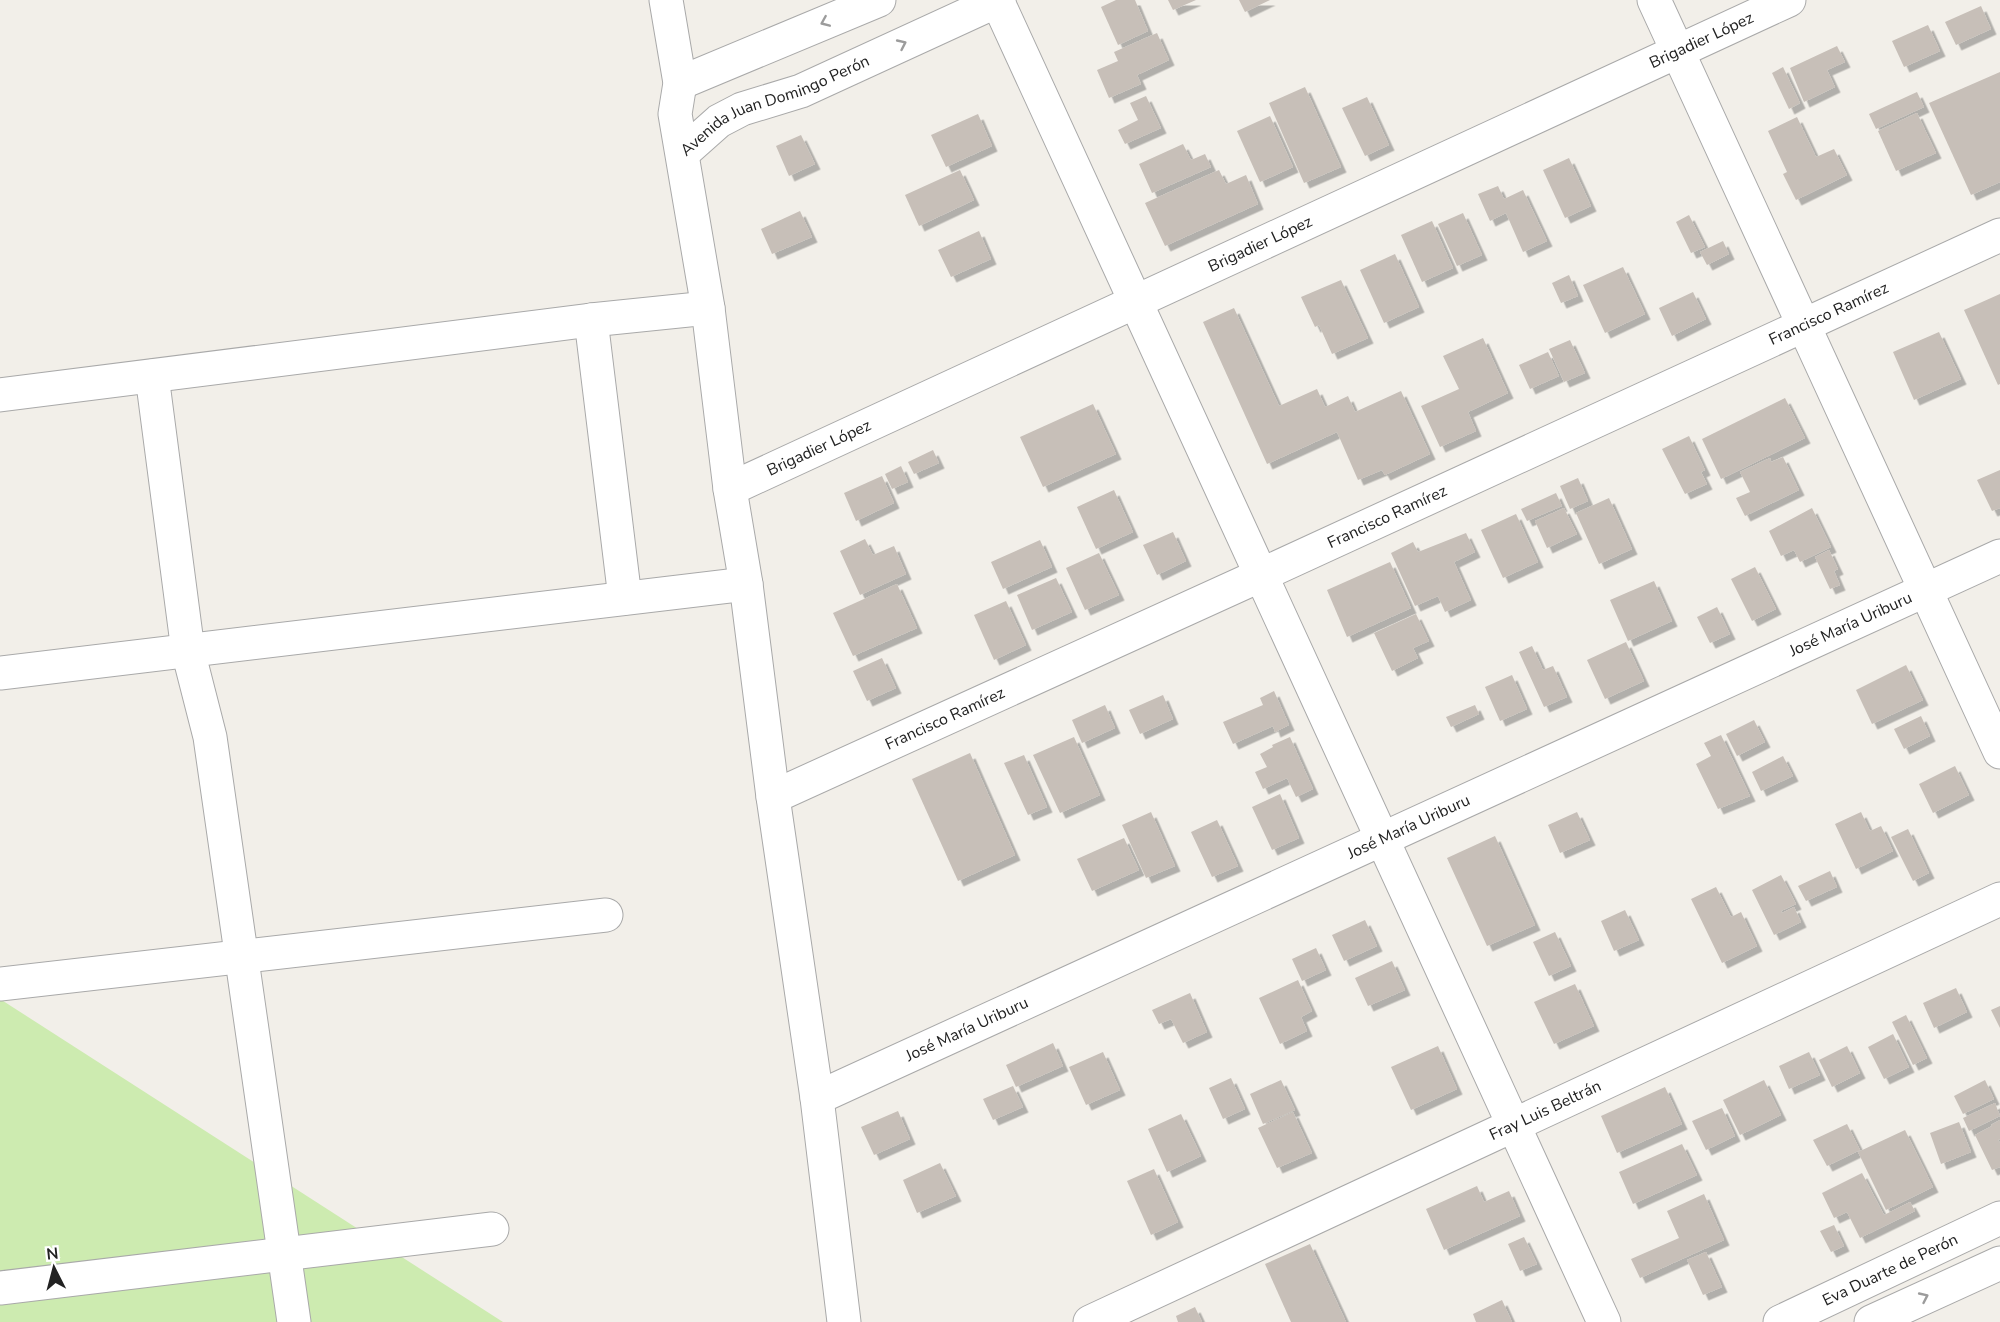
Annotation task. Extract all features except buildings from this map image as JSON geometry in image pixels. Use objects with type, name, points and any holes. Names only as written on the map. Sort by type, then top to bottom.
[{"type":"street","name":"Avenida Juan Domingo Perón","points":[[666,0],[680,83],[675,114],[683,153],[719,122],[742,109],[801,91],[998,0]]},
{"type":"street","points":[[680,83],[879,0]]},
{"type":"street","points":[[998,0],[1604,1322]]},
{"type":"street","points":[[1654,0],[2000,752]]},
{"type":"street","name":"Brigadier López","points":[[730,489],[1789,0]]},
{"type":"street","points":[[683,153],[708,308],[730,489],[746,584],[773,797],[817,1098],[844,1322]]},
{"type":"street","name":"Francisco Ramírez","points":[[773,797],[2000,235]]},
{"type":"street","points":[[0,395],[591,320],[708,308]]},
{"type":"street","points":[[591,320],[625,598]]},
{"type":"street","points":[[152,376],[188,651],[210,737],[294,1322]]},
{"type":"street","name":"José María Uriburu","points":[[817,1098],[2000,556]]},
{"type":"street","points":[[0,673],[746,584]]},
{"type":"street","name":"Fray Luis Beltrán","points":[[1090,1322],[2000,898]]},
{"type":"street","points":[[0,984],[606,915]]},
{"type":"street","name":"Eva Duarte de Perón","points":[[1780,1322],[2000,1218]]},
{"type":"street","points":[[0,1288],[492,1229]]},
{"type":"street","points":[[1871,1322],[2000,1263]]},
{"type":"green space","points":[[0,999],[503,1322],[0,1322]]}]
